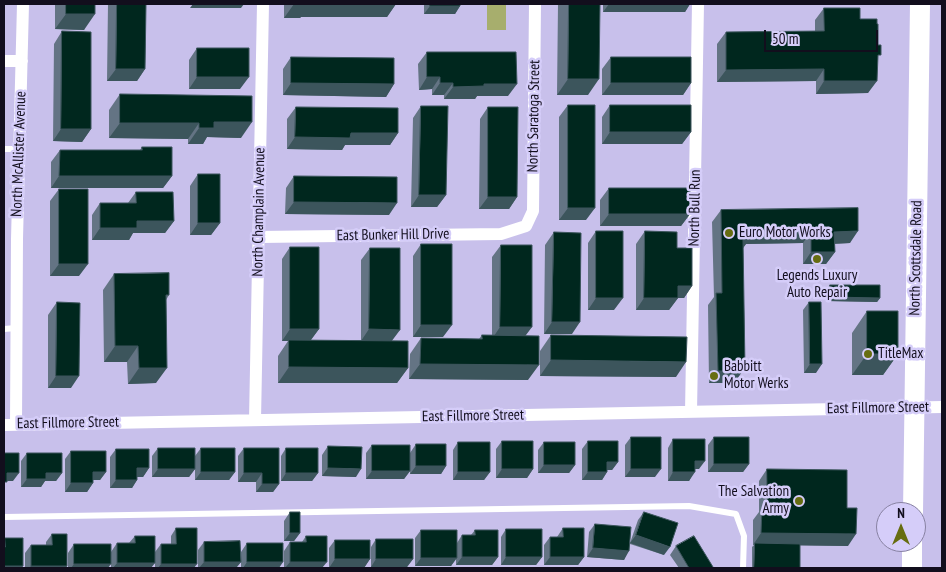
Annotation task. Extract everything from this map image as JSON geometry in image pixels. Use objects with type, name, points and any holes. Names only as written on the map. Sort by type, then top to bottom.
[{"type":"main road","name":"North Scottsdale Road","points":[[913,502],[920,4]]},
{"type":"main road","points":[[912,552],[912,568]]},
{"type":"street","name":"North McAllister Avenue","points":[[10,424],[10,239],[19,148],[23,4]]},
{"type":"street","name":"North Champlain Avenue","points":[[255,420],[263,4]]},
{"type":"street","name":"North Saratoga Street","points":[[526,226],[533,211],[535,4]]},
{"type":"street","name":"North Bull Run","points":[[691,412],[698,4]]},
{"type":"street","points":[[4,61],[22,61]]},
{"type":"street","name":"East Bunker Hill Drive","points":[[259,237],[501,234],[526,226]]},
{"type":"street","name":"East Fillmore Street","points":[[10,424],[942,407]]},
{"type":"lane","points":[[4,149],[19,148]]},
{"type":"lane","points":[[4,517],[690,506],[736,514],[744,536],[743,568]]},
{"type":"green space","points":[[487,4],[506,4],[506,30],[487,30]]},
{"type":"building","points":[[66,4],[95,4],[95,14],[66,14]]},
{"type":"building","points":[[117,4],[146,4],[145,69],[116,69]]},
{"type":"building","points":[[430,4],[460,4],[460,6],[430,6]]},
{"type":"building","points":[[569,4],[600,4],[599,79],[568,79]]},
{"type":"building","points":[[824,8],[860,8],[860,19],[877,19],[878,45],[881,45],[881,55],[878,55],[877,81],[824,81],[824,69],[726,70],[726,32],[824,31]]},
{"type":"building","points":[[62,31],[91,32],[91,129],[61,129]]},
{"type":"building","points":[[197,48],[249,48],[249,77],[197,77]]},
{"type":"building","points":[[427,52],[516,52],[517,84],[484,84],[484,86],[453,87],[453,83],[440,83],[440,77],[427,77]]},
{"type":"building","points":[[291,57],[394,58],[394,84],[291,83]]},
{"type":"building","points":[[611,57],[691,57],[691,83],[611,83]]},
{"type":"building","points":[[120,94],[252,96],[252,122],[214,122],[214,128],[199,128],[199,123],[120,123]]},
{"type":"building","points":[[568,105],[595,105],[595,208],[568,208]]},
{"type":"building","points":[[610,105],[691,105],[691,132],[610,132]]},
{"type":"building","points":[[421,106],[448,106],[446,195],[419,195]]},
{"type":"building","points":[[296,107],[398,108],[398,133],[351,133],[350,138],[295,137]]},
{"type":"building","points":[[488,107],[518,107],[517,197],[488,197]]},
{"type":"building","points":[[142,147],[172,147],[172,176],[59,176],[60,150],[142,150]]},
{"type":"building","points":[[198,174],[220,174],[220,223],[198,223]]},
{"type":"building","points":[[294,176],[397,177],[397,203],[294,202]]},
{"type":"building","points":[[609,188],[690,188],[690,214],[609,214]]},
{"type":"building","points":[[59,189],[88,189],[88,264],[59,264]]},
{"type":"building","points":[[136,192],[173,192],[174,221],[137,221],[137,228],[100,228],[100,203],[136,203]]},
{"type":"building","points":[[858,208],[858,231],[834,232],[835,252],[811,252],[811,231],[748,232],[748,240],[743,240],[745,368],[741,368],[741,371],[718,371],[716,293],[722,293],[721,210]]},
{"type":"building","points":[[596,231],[623,231],[623,298],[596,298]]},
{"type":"building","points":[[645,231],[677,232],[677,248],[692,248],[692,286],[678,286],[678,298],[644,298]]},
{"type":"building","points":[[554,232],[581,233],[580,322],[552,322]]},
{"type":"building","points":[[421,244],[452,244],[452,325],[421,325]]},
{"type":"building","points":[[501,245],[532,245],[532,327],[500,327]]},
{"type":"building","points":[[290,247],[319,247],[319,329],[290,329]]},
{"type":"building","points":[[370,248],[400,248],[400,330],[369,329]]},
{"type":"building","points":[[169,273],[169,295],[166,295],[167,368],[139,368],[138,346],[115,346],[114,274]]},
{"type":"building","points":[[830,285],[880,285],[880,298],[830,297]]},
{"type":"building","points":[[57,302],[80,303],[79,376],[56,376]]},
{"type":"building","points":[[809,302],[821,302],[822,364],[810,364]]},
{"type":"building","points":[[867,311],[898,311],[898,354],[867,354]]},
{"type":"building","points":[[482,335],[539,336],[539,365],[420,364],[421,338],[482,339]]},
{"type":"building","points":[[551,335],[687,337],[686,362],[551,360]]},
{"type":"building","points":[[289,340],[408,341],[408,368],[289,367]]},
{"type":"building","points":[[631,437],[661,437],[661,469],[631,469]]},
{"type":"building","points":[[714,437],[749,437],[749,464],[714,464]]},
{"type":"building","points":[[673,439],[705,439],[705,461],[695,461],[695,472],[673,472]]},
{"type":"building","points":[[502,441],[533,441],[533,469],[502,469]]},
{"type":"building","points":[[588,441],[618,441],[618,462],[607,462],[607,472],[588,472]]},
{"type":"building","points":[[458,442],[490,442],[490,472],[458,472]]},
{"type":"building","points":[[544,442],[575,442],[575,465],[544,465]]},
{"type":"building","points":[[416,444],[446,444],[446,466],[416,466]]},
{"type":"building","points":[[372,445],[410,445],[410,471],[372,471]]},
{"type":"building","points":[[328,446],[362,447],[361,469],[328,468]]},
{"type":"building","points":[[158,448],[195,448],[195,469],[158,469]]},
{"type":"building","points":[[201,448],[235,448],[235,472],[201,472]]},
{"type":"building","points":[[244,448],[279,448],[279,484],[262,484],[262,473],[244,473]]},
{"type":"building","points":[[286,448],[318,448],[318,473],[286,473]]},
{"type":"building","points":[[116,449],[149,449],[149,468],[137,468],[137,480],[116,480]]},
{"type":"building","points":[[71,451],[106,451],[106,472],[93,472],[93,483],[71,483]]},
{"type":"building","points":[[4,453],[19,453],[19,473],[7,473],[7,482],[4,482]]},
{"type":"building","points":[[27,453],[62,453],[62,473],[46,473],[46,479],[27,479]]},
{"type":"building","name":"The Salvation Army","points":[[767,469],[847,470],[847,508],[857,508],[856,534],[761,533],[762,508],[767,508]]},
{"type":"building","points":[[290,512],[300,512],[300,533],[290,533]]},
{"type":"building","points":[[644,512],[678,523],[670,547],[636,535]]},
{"type":"building","points":[[595,524],[631,527],[629,551],[593,548]]},
{"type":"building","points":[[176,528],[197,528],[197,564],[161,564],[161,544],[176,544]]},
{"type":"building","points":[[563,528],[584,528],[584,557],[550,557],[550,537],[563,537]]},
{"type":"building","points":[[506,529],[542,529],[542,557],[506,557]]},
{"type":"building","points":[[421,530],[457,530],[457,558],[421,558]]},
{"type":"building","points":[[475,530],[498,530],[498,557],[462,557],[462,535],[475,535]]},
{"type":"building","points":[[52,534],[67,534],[67,566],[31,566],[31,545],[52,545]]},
{"type":"building","points":[[135,536],[155,536],[155,563],[117,563],[117,543],[135,543]]},
{"type":"building","points":[[306,536],[327,536],[327,562],[290,562],[290,542],[306,542]]},
{"type":"building","points":[[694,536],[713,567],[689,568],[676,546]]},
{"type":"building","points":[[5,538],[23,538],[23,566],[4,566]]},
{"type":"building","points":[[376,539],[413,539],[413,559],[376,559]]},
{"type":"building","points":[[335,540],[370,540],[370,559],[335,559]]},
{"type":"building","points":[[240,541],[241,562],[204,562],[204,542]]},
{"type":"building","points":[[247,543],[283,543],[283,562],[247,562]]},
{"type":"building","points":[[755,543],[800,544],[800,568],[754,568]]},
{"type":"building","points":[[74,544],[111,544],[111,564],[74,564]]},
{"type":"place","name":"Euro Motor Works","points":[[729,233]]},
{"type":"place","name":"Legends Luxury Auto Repair","points":[[817,259]]},
{"type":"place","name":"TitleMax","points":[[868,354]]},
{"type":"place","name":"Babbitt Motor Werks","points":[[714,376]]},
{"type":"place","name":"The Salvation Army","points":[[799,501]]}]
